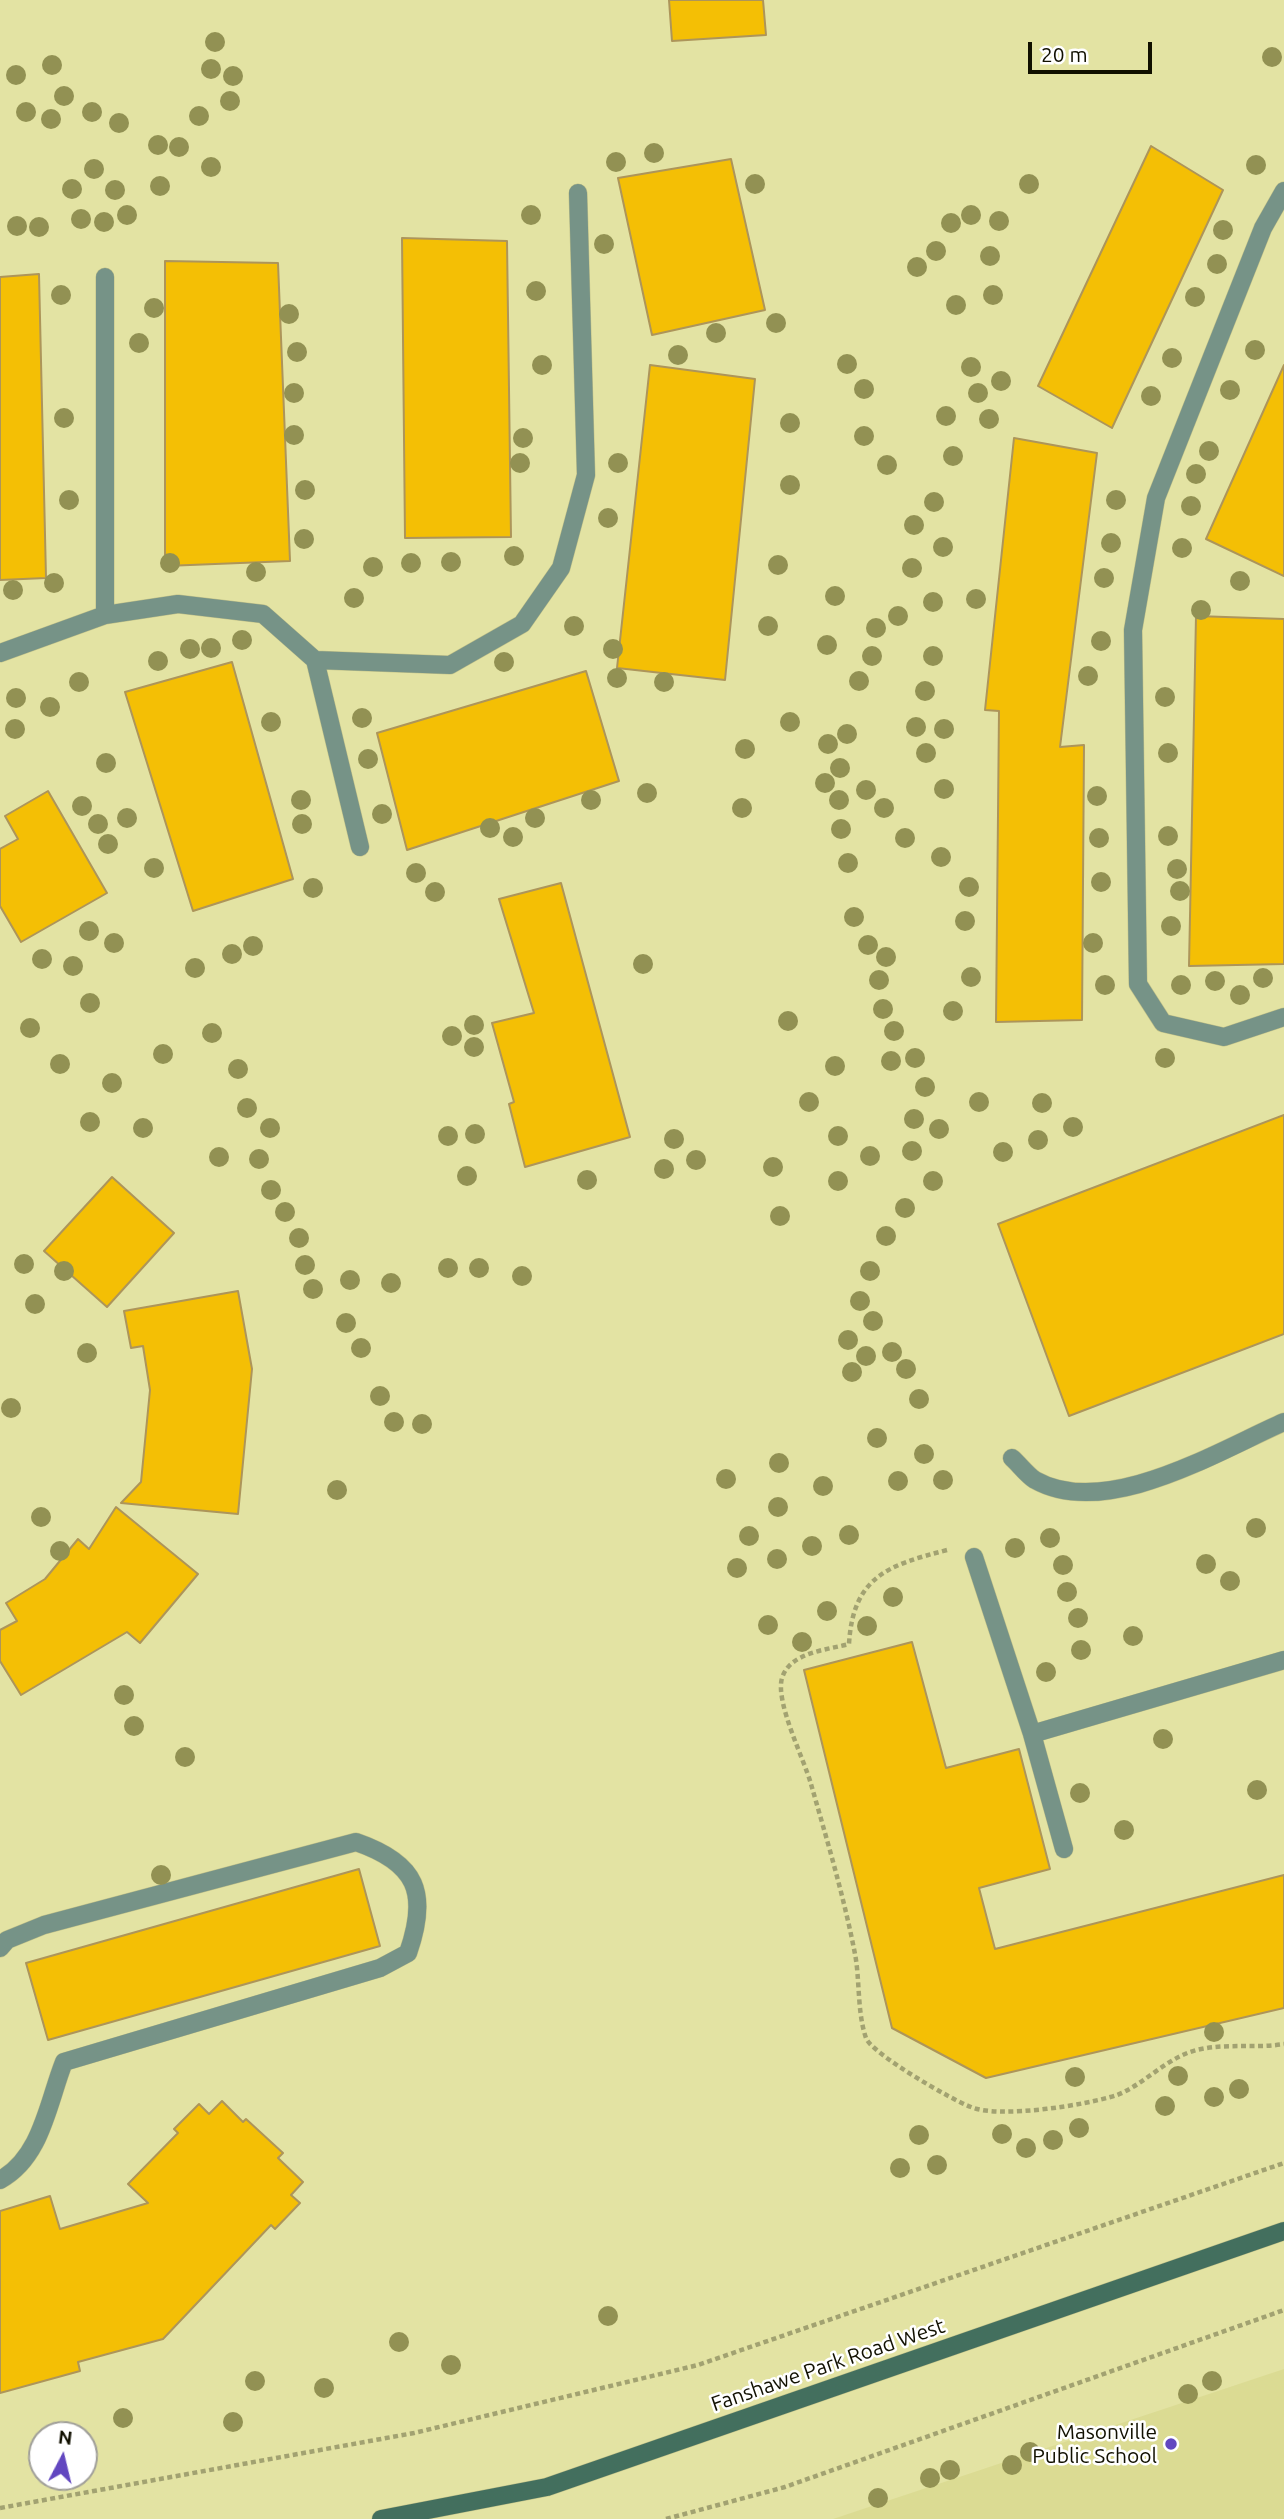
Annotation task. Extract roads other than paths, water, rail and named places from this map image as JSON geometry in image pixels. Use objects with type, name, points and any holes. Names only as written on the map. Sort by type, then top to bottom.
[{"type":"main road","name":"Fanshawe Park Road West","points":[[382,2519],[547,2487],[1284,2231]]},
{"type":"lane","points":[[1284,191],[1264,228],[1156,498],[1133,630],[1138,984],[1163,1023],[1224,1037],[1284,1017]]},
{"type":"lane","points":[[315,660],[450,665],[522,624],[561,568],[586,475],[578,193]]},
{"type":"lane","points":[[105,277],[106,615]]},
{"type":"lane","points":[[0,653],[106,615],[178,604],[263,614],[315,660],[360,847]]},
{"type":"lane","points":[[1012,1458],[1035,1480],[1074,1493],[1138,1486],[1284,1422]]},
{"type":"lane","points":[[974,1557],[1032,1734],[1064,1849]]},
{"type":"lane","points":[[1032,1734],[1284,1660]]},
{"type":"lane","points":[[0,1948],[7,1940],[44,1925],[356,1842],[385,1852],[406,1871],[419,1898],[418,1926],[408,1953],[380,1968],[64,2062],[45,2121],[33,2146],[10,2175],[0,2180]]},
{"type":"place","name":"Masonville Public School","points":[[1171,2444]]}]
